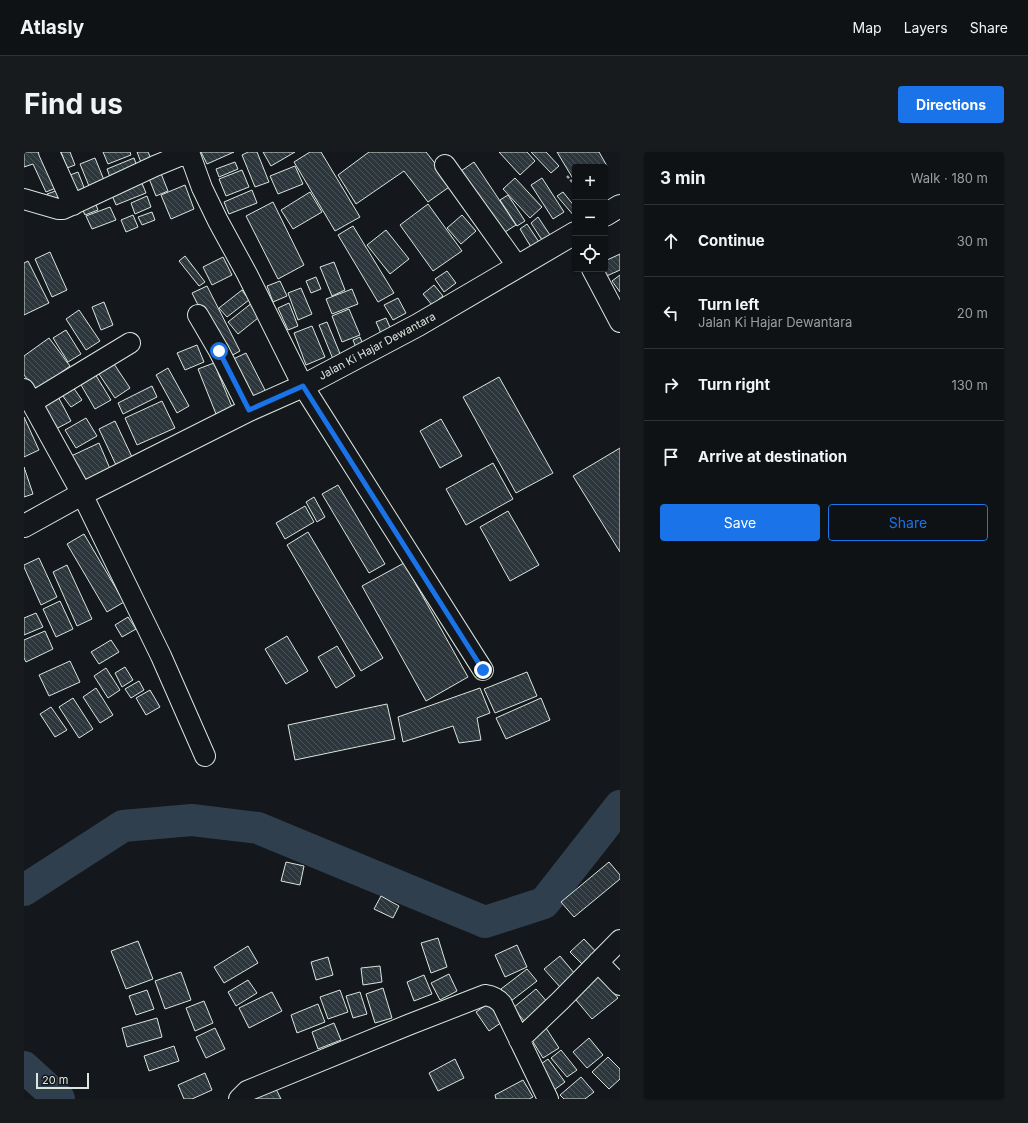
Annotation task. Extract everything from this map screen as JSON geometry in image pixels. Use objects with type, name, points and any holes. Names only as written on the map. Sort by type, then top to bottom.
[{"type":"main road","points":[[608,213],[620,206]]},
{"type":"main road","name":"Jalan Ki Hajar Dewantara","points":[[24,526],[82,494],[249,410],[303,386],[418,325],[572,235]]},
{"type":"street","points":[[49,152],[73,205]]},
{"type":"street","points":[[24,199],[58,209],[63,209],[189,152],[202,188],[218,221],[247,274],[303,386],[483,670]]},
{"type":"street","points":[[445,165],[518,267]]},
{"type":"street","points":[[594,272],[620,322]]},
{"type":"street","points":[[198,315],[219,351],[249,410]]},
{"type":"street","points":[[130,343],[28,396],[82,494],[161,656],[205,756]]},
{"type":"street","points":[[519,1040],[620,940]]},
{"type":"street","points":[[598,962],[620,985]]},
{"type":"street","points":[[239,1099],[246,1091],[408,1024],[485,995],[498,999],[548,1099]]},
{"type":"path","points":[[567,176],[572,182]]},
{"type":"building","points":[[24,152],[46,152],[61,186],[46,192],[33,164],[24,167]]},
{"type":"building","points":[[61,152],[70,152],[75,165],[67,168]]},
{"type":"building","points":[[103,152],[130,152],[131,155],[108,164]]},
{"type":"building","points":[[137,152],[148,152],[152,161],[142,165]]},
{"type":"building","points":[[201,152],[234,152],[207,164]]},
{"type":"building","points":[[248,152],[257,152],[269,182],[255,187],[242,155]]},
{"type":"building","points":[[263,152],[295,152],[271,166]]},
{"type":"building","points":[[310,152],[321,152],[360,217],[335,231],[294,162]]},
{"type":"building","points":[[369,152],[426,152],[452,185],[428,202],[404,171],[356,204],[338,175]]},
{"type":"building","points":[[499,152],[527,152],[535,161],[520,175]]},
{"type":"building","points":[[531,152],[546,152],[559,166],[551,173]]},
{"type":"building","points":[[557,152],[599,152],[606,164],[572,164],[572,177]]},
{"type":"building","points":[[95,158],[106,185],[91,191],[80,164]]},
{"type":"building","points":[[134,158],[138,169],[111,180],[107,169]]},
{"type":"building","points":[[235,162],[238,169],[219,177],[216,169]]},
{"type":"building","points":[[474,162],[516,225],[497,237],[455,175]]},
{"type":"building","points":[[158,166],[168,191],[156,196],[146,171]]},
{"type":"building","points":[[295,166],[303,184],[278,194],[270,176]]},
{"type":"building","points":[[242,170],[249,187],[226,196],[219,179]]},
{"type":"building","points":[[78,172],[87,195],[74,200],[65,177]]},
{"type":"building","points":[[139,176],[146,193],[116,205],[109,188]]},
{"type":"building","points":[[515,178],[542,207],[530,218],[503,189]]},
{"type":"building","points":[[542,178],[564,212],[553,219],[531,185]]},
{"type":"building","points":[[185,185],[194,209],[171,219],[161,195]]},
{"type":"building","points":[[64,188],[69,199],[52,205],[47,194]]},
{"type":"building","points":[[252,190],[257,203],[229,214],[224,202]]},
{"type":"building","points":[[310,192],[322,212],[293,229],[281,210]]},
{"type":"building","points":[[563,192],[572,203],[572,214],[557,196]]},
{"type":"building","points":[[508,195],[525,221],[517,226],[500,200]]},
{"type":"building","points":[[147,196],[151,207],[135,214],[131,203]]},
{"type":"building","points":[[93,197],[98,210],[85,215],[79,202]]},
{"type":"building","points":[[273,202],[304,265],[278,279],[246,216]]},
{"type":"building","points":[[428,204],[462,251],[433,271],[400,225]]},
{"type":"building","points":[[110,207],[116,220],[92,229],[86,216]]},
{"type":"building","points":[[152,212],[155,220],[142,225],[138,217]]},
{"type":"building","points":[[133,215],[138,227],[126,232],[121,220]]},
{"type":"building","points":[[462,215],[476,231],[461,244],[447,228]]},
{"type":"building","points":[[538,217],[550,235],[542,240],[531,223]]},
{"type":"building","points":[[527,224],[539,242],[531,247],[520,229]]},
{"type":"building","points":[[353,226],[394,293],[378,302],[338,235]]},
{"type":"building","points":[[386,230],[409,259],[390,274],[367,245]]},
{"type":"building","points":[[50,252],[67,290],[52,297],[35,259]]},
{"type":"building","points":[[620,254],[620,270],[600,279],[596,272],[608,272],[608,260]]},
{"type":"building","points":[[185,256],[205,282],[199,286],[179,261]]},
{"type":"building","points":[[223,257],[232,275],[212,285],[203,267]]},
{"type":"building","points":[[28,261],[49,303],[24,315],[24,263]]},
{"type":"building","points":[[334,262],[345,290],[332,296],[320,267]]},
{"type":"building","points":[[447,271],[456,283],[444,292],[435,279]]},
{"type":"building","points":[[620,275],[620,292],[612,281]]},
{"type":"building","points":[[316,277],[321,289],[311,293],[306,281]]},
{"type":"building","points":[[280,281],[287,296],[273,302],[267,286]]},
{"type":"building","points":[[434,285],[443,296],[432,305],[423,294]]},
{"type":"building","points":[[207,286],[240,351],[225,359],[192,293]]},
{"type":"building","points":[[301,288],[312,314],[298,320],[288,293]]},
{"type":"building","points":[[352,289],[358,304],[332,314],[326,299]]},
{"type":"building","points":[[242,290],[249,300],[227,317],[219,308]]},
{"type":"building","points":[[398,298],[406,313],[393,320],[384,305]]},
{"type":"building","points":[[104,302],[113,325],[101,330],[92,307]]},
{"type":"building","points":[[253,302],[263,314],[238,334],[228,322]]},
{"type":"building","points":[[289,303],[298,326],[288,330],[278,308]]},
{"type":"building","points":[[349,309],[360,335],[342,342],[332,316]]},
{"type":"building","points":[[79,310],[100,341],[86,350],[66,319]]},
{"type":"building","points":[[386,318],[393,334],[383,338],[376,322]]},
{"type":"building","points":[[327,322],[341,356],[333,359],[319,325]]},
{"type":"building","points":[[312,326],[325,357],[306,365],[294,333]]},
{"type":"building","points":[[66,330],[81,354],[68,362],[53,338]]},
{"type":"building","points":[[360,337],[364,347],[357,350],[353,340]]},
{"type":"building","points":[[49,338],[70,366],[36,391],[24,375],[24,356]]},
{"type":"building","points":[[197,345],[204,362],[185,370],[177,353]]},
{"type":"building","points":[[246,353],[266,392],[249,401],[229,361]]},
{"type":"building","points":[[110,358],[130,388],[115,398],[95,368]]},
{"type":"building","points":[[214,363],[232,407],[216,414],[198,369]]},
{"type":"building","points":[[168,368],[189,406],[177,413],[156,375]]},
{"type":"building","points":[[92,369],[111,400],[95,409],[77,378]]},
{"type":"building","points":[[499,377],[553,473],[516,493],[463,397]]},
{"type":"building","points":[[70,383],[82,400],[71,407],[59,391]]},
{"type":"building","points":[[152,386],[157,397],[123,414],[118,403]]},
{"type":"building","points":[[55,391],[71,421],[54,430],[38,400]]},
{"type":"building","points":[[162,401],[175,428],[137,445],[125,418]]},
{"type":"building","points":[[24,417],[39,450],[24,457]]},
{"type":"building","points":[[86,418],[97,436],[76,448],[65,430]]},
{"type":"building","points":[[441,419],[462,456],[440,468],[420,431]]},
{"type":"building","points":[[115,421],[132,457],[116,465],[99,429]]},
{"type":"building","points":[[99,443],[111,471],[81,485],[69,457]]},
{"type":"building","points":[[620,448],[620,552],[573,476]]},
{"type":"building","points":[[493,463],[513,499],[466,525],[446,489]]},
{"type":"building","points":[[24,467],[33,494],[24,497]]},
{"type":"building","points":[[338,485],[385,564],[369,573],[322,494]]},
{"type":"building","points":[[314,497],[325,517],[317,522],[306,502]]},
{"type":"building","points":[[305,506],[314,522],[285,539],[276,523]]},
{"type":"building","points":[[508,511],[539,565],[510,581],[480,527]]},
{"type":"building","points":[[308,532],[383,658],[361,671],[287,545]]},
{"type":"building","points":[[84,534],[124,602],[107,612],[67,544]]},
{"type":"building","points":[[39,558],[57,597],[41,605],[24,567],[24,565]]},
{"type":"building","points":[[404,563],[468,677],[426,701],[362,586]]},
{"type":"building","points":[[67,565],[92,619],[77,626],[53,572]]},
{"type":"building","points":[[60,601],[73,629],[56,637],[43,609]]},
{"type":"building","points":[[36,613],[43,627],[24,635],[24,618]]},
{"type":"building","points":[[128,617],[136,629],[122,637],[115,625]]},
{"type":"building","points":[[45,631],[53,649],[26,662],[24,658],[24,640]]},
{"type":"building","points":[[287,636],[308,671],[286,684],[265,649]]},
{"type":"building","points":[[111,640],[119,652],[99,664],[91,652]]},
{"type":"building","points":[[337,646],[355,676],[336,688],[318,657]]},
{"type":"building","points":[[70,661],[80,682],[49,696],[39,675]]},
{"type":"building","points":[[125,667],[133,680],[122,687],[115,673]]},
{"type":"building","points":[[106,668],[120,690],[108,698],[94,676]]},
{"type":"building","points":[[527,672],[537,696],[495,713],[484,689]]},
{"type":"building","points":[[139,681],[144,690],[131,698],[125,689]]},
{"type":"building","points":[[96,688],[113,715],[100,723],[83,697]]},
{"type":"building","points":[[480,688],[490,713],[477,718],[481,740],[459,743],[453,726],[403,742],[398,717]]},
{"type":"building","points":[[150,690],[160,707],[146,715],[136,698]]},
{"type":"building","points":[[73,698],[93,729],[79,738],[59,707]]},
{"type":"building","points":[[541,698],[550,720],[506,739],[496,718]]},
{"type":"building","points":[[387,704],[395,739],[295,760],[288,725]]},
{"type":"building","points":[[51,707],[67,730],[55,737],[40,714]]},
{"type":"building","points":[[286,862],[304,866],[300,885],[281,881]]},
{"type":"building","points":[[609,862],[620,875],[620,879],[574,917],[561,902]]},
{"type":"building","points":[[381,896],[399,906],[393,918],[374,909]]},
{"type":"building","points":[[438,938],[447,967],[431,973],[421,943]]},
{"type":"building","points":[[584,939],[600,956],[587,969],[570,952]]},
{"type":"building","points":[[138,941],[153,979],[126,989],[111,951]]},
{"type":"building","points":[[517,945],[527,967],[505,977],[495,955]]},
{"type":"building","points":[[248,946],[258,963],[224,983],[214,967]]},
{"type":"building","points":[[560,956],[575,974],[560,987],[544,969]]},
{"type":"building","points":[[328,957],[333,975],[316,980],[311,962]]},
{"type":"building","points":[[380,966],[382,982],[363,985],[361,968]]},
{"type":"building","points":[[527,969],[537,981],[511,1001],[501,989]]},
{"type":"building","points":[[181,972],[191,1000],[165,1009],[155,981]]},
{"type":"building","points":[[597,973],[618,998],[592,1019],[571,994]]},
{"type":"building","points":[[449,974],[457,991],[440,1000],[431,983]]},
{"type":"building","points":[[424,975],[432,994],[414,1001],[407,982]]},
{"type":"building","points":[[248,980],[257,993],[236,1006],[228,992]]},
{"type":"building","points":[[383,988],[392,1018],[375,1023],[366,994]]},
{"type":"building","points":[[536,989],[549,1004],[526,1023],[513,1008]]},
{"type":"building","points":[[147,990],[154,1009],[136,1015],[129,996]]},
{"type":"building","points":[[340,990],[348,1012],[328,1019],[320,997]]},
{"type":"building","points":[[272,992],[282,1011],[249,1028],[239,1008]]},
{"type":"building","points":[[360,992],[367,1014],[353,1018],[346,996]]},
{"type":"building","points":[[204,1001],[213,1023],[195,1031],[186,1008]]},
{"type":"building","points":[[492,1001],[505,1020],[489,1031],[476,1012]]},
{"type":"building","points":[[318,1004],[325,1022],[297,1033],[291,1015]]},
{"type":"building","points":[[157,1018],[162,1037],[127,1047],[122,1028]]},
{"type":"building","points":[[334,1023],[341,1040],[318,1049],[312,1032]]},
{"type":"building","points":[[215,1028],[225,1049],[206,1058],[196,1037]]},
{"type":"building","points":[[546,1028],[559,1048],[543,1058],[530,1037]]},
{"type":"building","points":[[589,1038],[603,1055],[587,1068],[573,1052]]},
{"type":"building","points":[[174,1046],[179,1061],[149,1071],[144,1056]]},
{"type":"building","points":[[561,1050],[577,1070],[567,1077],[551,1058]]},
{"type":"building","points":[[608,1057],[620,1069],[620,1079],[609,1089],[592,1072]]},
{"type":"building","points":[[455,1059],[464,1078],[438,1091],[429,1073]]},
{"type":"building","points":[[548,1059],[565,1082],[554,1090],[538,1066]]},
{"type":"building","points":[[205,1073],[212,1090],[192,1099],[184,1099],[178,1085]]},
{"type":"building","points":[[581,1077],[594,1092],[585,1099],[564,1099],[560,1095]]},
{"type":"building","points":[[523,1080],[533,1097],[529,1099],[496,1099],[495,1095]]},
{"type":"building","points":[[274,1085],[281,1099],[249,1099]]},
{"type":"waterway","points":[[24,890],[123,826],[192,820],[258,828],[485,922],[544,903],[620,806]]},
{"type":"waterway","points":[[24,1067],[59,1099]]},
{"type":"route","points":[[219,351],[249,410],[303,386],[483,670]]}]
